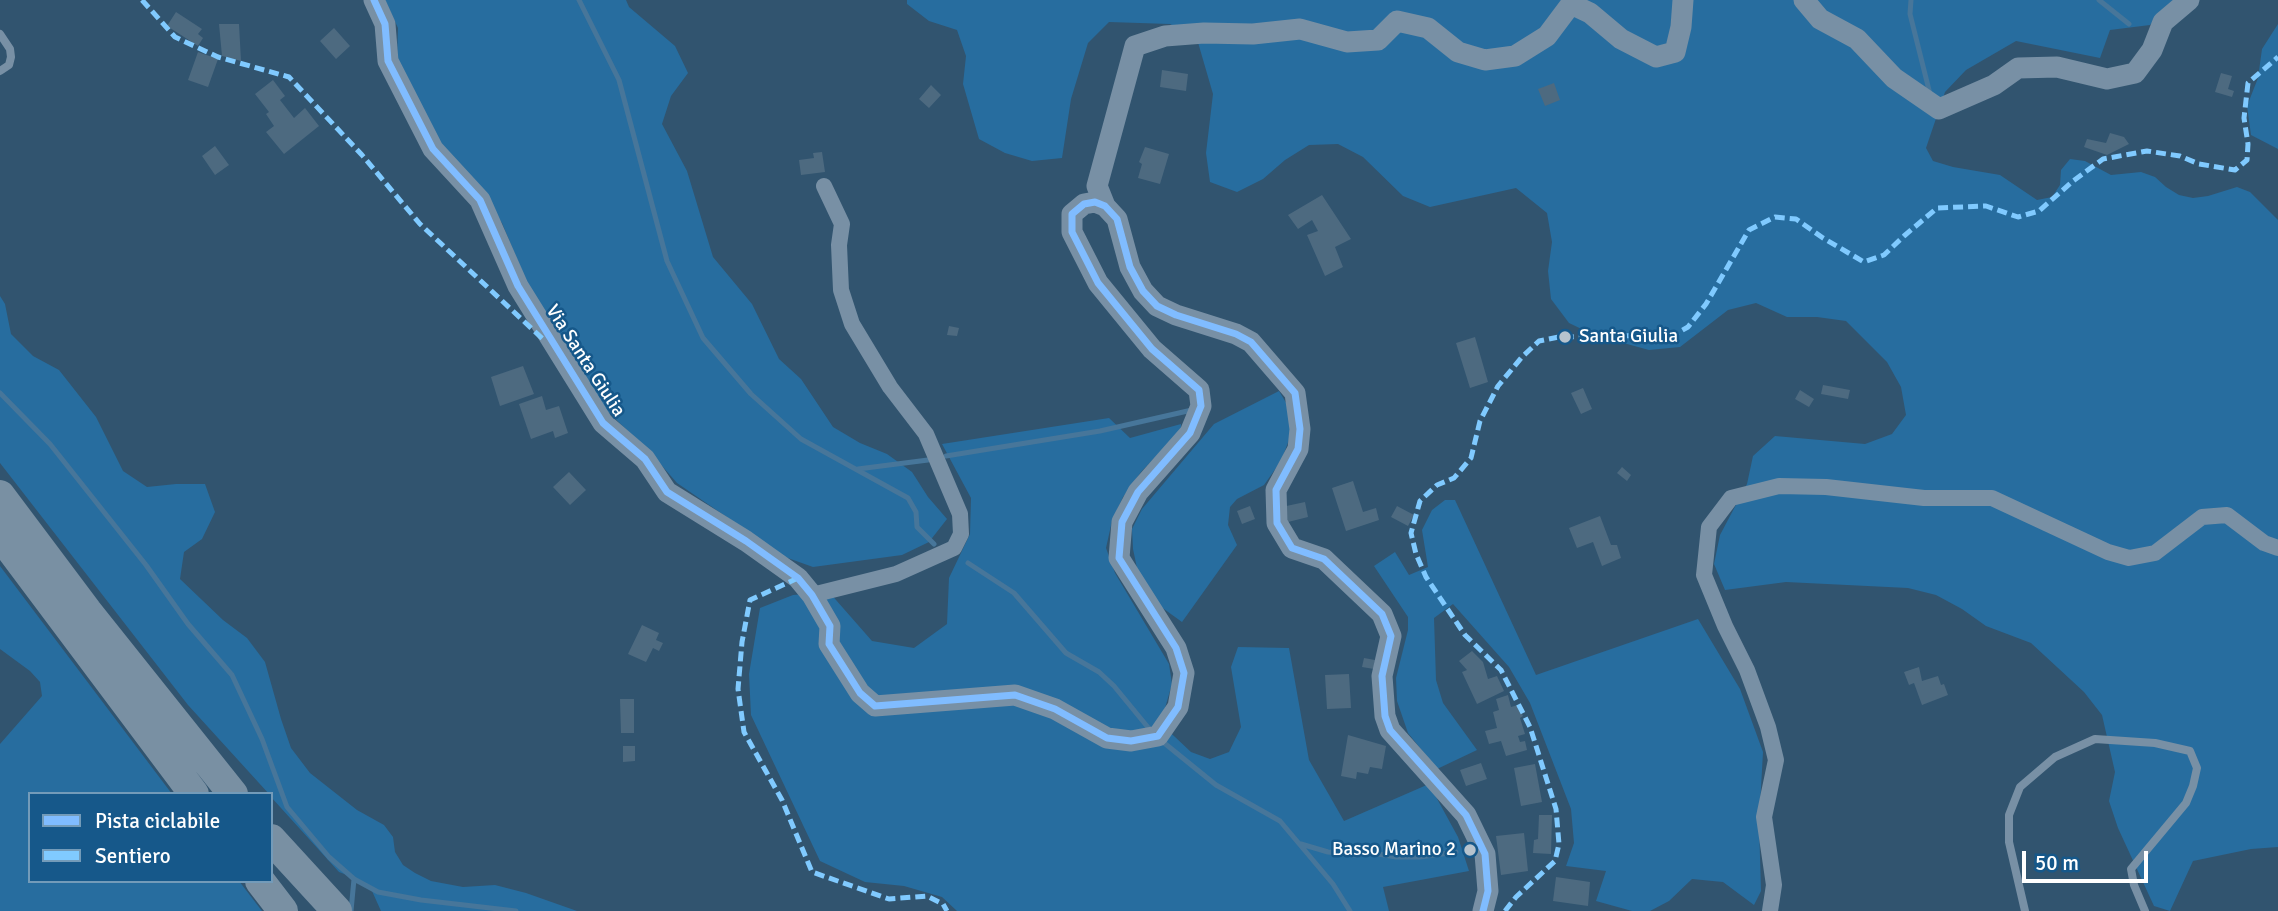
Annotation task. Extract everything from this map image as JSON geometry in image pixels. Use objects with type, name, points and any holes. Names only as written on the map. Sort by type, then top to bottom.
[{"type":"highway","points":[[0,495],[87,611],[231,792]]},
{"type":"highway","points":[[0,535],[193,792]]},
{"type":"highway","points":[[273,841],[337,911]]},
{"type":"highway","points":[[262,883],[283,911]]},
{"type":"street","name":"Via Santa Giulia","points":[[374,0],[386,24],[388,61],[433,149],[480,200],[518,286],[603,423],[645,459],[667,492],[746,541],[797,579],[812,595],[830,626],[829,644],[860,693],[875,706],[1015,695],[1055,709],[1107,738],[1131,741],[1158,736],[1178,707],[1184,673],[1176,648],[1119,558],[1122,522],[1138,492],[1190,433],[1202,405],[1199,390],[1152,349],[1098,283],[1072,232],[1072,214],[1084,204],[1095,202],[1105,206]]},
{"type":"street","points":[[1483,911],[1488,891],[1485,854],[1466,815],[1390,730],[1385,716],[1382,676],[1391,636],[1382,614],[1324,559],[1292,548],[1277,523],[1276,490],[1297,449],[1300,429],[1295,393],[1251,342],[1236,334],[1176,315],[1157,306],[1143,291],[1130,267],[1117,219],[1105,206],[1097,186],[1135,46],[1165,36],[1300,30],[1347,42],[1378,40],[1397,21],[1428,28],[1458,52],[1485,60],[1515,56],[1548,36],[1571,4],[1590,13],[1621,39],[1656,57],[1675,52],[1681,27],[1683,0]]},
{"type":"street","points":[[1804,0],[1820,19],[1857,39],[1894,78],[1939,109],[1994,85],[2018,68],[2057,67],[2107,79],[2135,73],[2152,50],[2163,22],[2189,0]]},
{"type":"street","points":[[812,595],[896,575],[954,548],[961,534],[960,514],[926,434],[890,387],[852,324],[841,290],[838,245],[842,224],[824,186]]},
{"type":"street","points":[[1770,911],[1774,885],[1764,817],[1776,760],[1768,727],[1747,670],[1704,575],[1709,527],[1731,498],[1779,486],[1790,486],[1826,487],[1924,498],[1993,498],[2108,552],[2129,558],[2155,553],[2202,517],[2227,514],[2264,542],[2278,548]]},
{"type":"lane","points":[[0,34],[10,49],[11,57],[9,65],[0,71]]},
{"type":"lane","points":[[2025,911],[2009,842],[2009,815],[2020,787],[2055,757],[2095,739],[2155,743],[2189,751],[2197,768],[2186,803],[2131,869],[2134,885],[2145,911]]},
{"type":"shaded area","points":[[385,0],[626,0],[629,7],[675,46],[688,73],[671,96],[662,124],[687,171],[713,257],[752,304],[779,359],[801,379],[833,427],[860,443],[887,454],[912,472],[947,519],[929,542],[902,555],[813,567],[785,557],[677,483],[649,451],[606,410],[527,283],[502,223],[444,151],[397,58],[398,28]]},
{"type":"shaded area","points":[[907,0],[2174,0],[2150,25],[2110,30],[2100,58],[2016,41],[1966,70],[1945,92],[1926,148],[1933,161],[2000,175],[2037,200],[2052,197],[2060,185],[2061,170],[2070,159],[2085,161],[2111,175],[2141,172],[2155,177],[2179,195],[2193,198],[2237,187],[2250,192],[2278,220],[2278,847],[2251,849],[2193,861],[2170,911],[2154,906],[2118,828],[2109,801],[2115,772],[2102,715],[2084,692],[2031,643],[1986,626],[1936,595],[1908,588],[1786,582],[1725,590],[1714,564],[1720,535],[1747,484],[1753,456],[1775,436],[1865,444],[1892,434],[1906,415],[1901,387],[1887,362],[1846,321],[1787,317],[1756,303],[1728,310],[1680,347],[1649,350],[1594,335],[1569,323],[1551,299],[1548,271],[1552,242],[1547,213],[1516,188],[1430,207],[1403,196],[1363,157],[1338,144],[1309,145],[1285,160],[1263,179],[1237,192],[1210,182],[1206,153],[1213,94],[1197,39],[1170,24],[1109,22],[1088,43],[1071,99],[1062,158],[1032,161],[1005,153],[979,139],[963,84],[966,56],[957,30],[929,21],[907,4]]},
{"type":"shaded area","points":[[2278,24],[2278,149],[2251,135],[2247,106],[2258,78],[2262,49]]},
{"type":"shaded area","points":[[0,296],[5,304],[11,334],[33,356],[59,370],[96,417],[123,471],[147,487],[205,484],[215,512],[202,539],[184,552],[180,579],[223,620],[247,638],[265,662],[291,748],[310,773],[357,810],[384,825],[393,837],[395,852],[403,865],[415,873],[431,881],[463,887],[495,885],[577,911],[381,911],[372,891],[355,878],[339,872],[273,799],[273,792],[267,792],[188,705],[0,463]]},
{"type":"shaded area","points":[[1279,391],[1288,406],[1291,426],[1281,461],[1264,485],[1237,499],[1230,507],[1228,525],[1237,545],[1182,622],[1157,604],[1137,568],[1132,529],[1142,509],[1214,424]]},
{"type":"shaded area","points":[[1109,418],[1130,438],[1181,424],[1181,430],[1141,472],[1123,497],[1112,521],[1106,548],[1115,573],[1169,664],[1172,684],[1158,721],[1191,752],[1210,759],[1229,752],[1241,727],[1231,667],[1238,647],[1289,648],[1309,760],[1344,821],[1429,784],[1458,837],[1469,871],[1383,887],[1389,911],[957,911],[942,897],[904,886],[865,882],[820,861],[751,715],[749,674],[760,608],[793,595],[829,592],[872,641],[914,648],[947,624],[949,578],[970,534],[971,498],[942,444]]},
{"type":"shaded area","points":[[1445,500],[1455,500],[1536,675],[1698,619],[1740,689],[1763,752],[1759,823],[1761,891],[1754,905],[1723,882],[1692,879],[1669,901],[1650,911],[1632,911],[1596,901],[1606,871],[1566,866],[1574,843],[1571,809],[1530,703],[1509,667],[1453,604],[1434,618],[1436,680],[1443,703],[1477,750],[1437,769],[1408,733],[1397,701],[1396,678],[1408,630],[1408,617],[1374,566],[1395,552],[1409,575],[1428,567],[1422,530],[1432,510]]},
{"type":"shaded area","points":[[0,566],[170,792],[28,792],[28,883],[241,883],[262,911],[0,911],[0,744],[42,696],[40,682],[30,671],[0,649]]},
{"type":"building","points":[[176,12],[202,29],[198,34],[203,38],[198,46],[167,26]]},
{"type":"building","points":[[219,24],[239,24],[241,61],[222,56]]},
{"type":"building","points":[[334,28],[350,46],[336,59],[320,41]]},
{"type":"building","points":[[198,52],[218,59],[208,87],[188,80]]},
{"type":"building","points":[[1162,70],[1188,74],[1186,91],[1160,87]]},
{"type":"building","points":[[2221,73],[2232,76],[2228,89],[2234,91],[2232,97],[2215,92]]},
{"type":"building","points":[[273,80],[285,96],[280,100],[294,118],[305,108],[319,126],[284,154],[266,132],[274,126],[266,114],[269,112],[255,94]]},
{"type":"building","points":[[1554,83],[1560,100],[1545,106],[1538,89]]},
{"type":"building","points":[[931,85],[941,95],[929,108],[919,99]]},
{"type":"building","points":[[2110,133],[2124,137],[2129,144],[2107,155],[2084,147],[2087,139],[2106,143]]},
{"type":"building","points":[[215,146],[229,165],[215,175],[202,156]]},
{"type":"building","points":[[1145,147],[1169,154],[1160,184],[1138,178],[1142,164],[1139,162]]},
{"type":"building","points":[[822,152],[825,172],[801,175],[799,160],[814,158],[813,153]]},
{"type":"building","points":[[1322,195],[1351,239],[1335,247],[1343,267],[1325,276],[1307,235],[1318,231],[1312,220],[1298,229],[1288,215]]},
{"type":"building","points":[[949,326],[959,328],[957,336],[947,335]]},
{"type":"building","points":[[1475,337],[1488,382],[1470,388],[1456,343]]},
{"type":"building","points":[[523,366],[534,394],[500,406],[491,377]]},
{"type":"building","points":[[1823,385],[1850,390],[1848,399],[1821,394]]},
{"type":"building","points":[[1583,388],[1592,409],[1581,414],[1571,393]]},
{"type":"building","points":[[1800,390],[1814,399],[1809,407],[1795,399]]},
{"type":"building","points":[[542,396],[546,410],[559,406],[568,433],[555,438],[553,431],[531,439],[519,404]]},
{"type":"building","points":[[1622,467],[1631,475],[1627,481],[1617,473]]},
{"type":"building","points":[[569,472],[586,490],[570,505],[553,487]]},
{"type":"building","points":[[1353,481],[1363,512],[1376,508],[1379,520],[1346,531],[1332,488]]},
{"type":"building","points":[[1305,502],[1308,517],[1280,524],[1277,508]]},
{"type":"building","points":[[1250,506],[1255,519],[1242,524],[1237,511]]},
{"type":"building","points":[[1397,506],[1414,515],[1408,526],[1391,517]]},
{"type":"building","points":[[1600,516],[1611,545],[1617,545],[1621,558],[1602,566],[1593,542],[1577,548],[1569,528]]},
{"type":"building","points":[[642,625],[659,633],[656,640],[663,643],[659,651],[653,648],[646,662],[628,654]]},
{"type":"building","points":[[1472,651],[1483,662],[1488,679],[1497,676],[1504,691],[1477,704],[1462,672],[1467,670],[1459,661]]},
{"type":"building","points":[[1364,658],[1375,660],[1374,669],[1362,667]]},
{"type":"building","points":[[1919,667],[1922,681],[1938,676],[1948,695],[1922,705],[1914,683],[1909,685],[1904,672]]},
{"type":"building","points":[[1349,674],[1351,708],[1327,709],[1325,675]]},
{"type":"building","points":[[1508,695],[1511,707],[1518,705],[1523,716],[1520,718],[1525,734],[1518,736],[1520,742],[1525,741],[1527,750],[1506,756],[1501,741],[1489,744],[1485,731],[1497,728],[1493,712],[1499,710],[1496,699]]},
{"type":"building","points":[[620,699],[634,699],[634,733],[621,733]]},
{"type":"building","points":[[1348,735],[1386,746],[1382,769],[1370,767],[1368,774],[1357,772],[1356,779],[1341,776]]},
{"type":"building","points":[[623,746],[635,746],[635,761],[623,762]]},
{"type":"building","points":[[1481,763],[1487,779],[1466,786],[1460,770]]},
{"type":"building","points":[[1535,764],[1542,802],[1521,806],[1514,768]]},
{"type":"building","points":[[1539,815],[1552,815],[1551,854],[1533,853],[1534,840],[1538,839]]},
{"type":"building","points":[[1524,833],[1528,871],[1501,875],[1496,836]]},
{"type":"building","points":[[1556,877],[1590,882],[1588,906],[1553,901]]},
{"type":"waterway","points":[[579,0],[619,80],[667,261],[703,338],[751,394],[801,439],[908,498],[916,512],[917,527],[934,544]]},
{"type":"waterway","points":[[1911,0],[1910,14],[1930,94]]},
{"type":"waterway","points":[[2099,0],[2129,24]]},
{"type":"waterway","points":[[0,393],[50,444],[146,565],[188,624],[232,675],[262,739],[287,807],[329,857],[354,879],[378,892],[516,911]]},
{"type":"waterway","points":[[946,456],[1100,431],[1192,410]]},
{"type":"waterway","points":[[858,469],[928,460]]},
{"type":"waterway","points":[[968,563],[1014,593],[1066,653],[1099,672],[1114,686],[1151,731]]},
{"type":"waterway","points":[[1163,742],[1216,785],[1280,821],[1333,884],[1350,911]]},
{"type":"waterway","points":[[1301,844],[1328,852],[1355,855],[1372,853],[1420,857],[1456,852]]},
{"type":"waterway","points":[[351,911],[354,879]]},
{"type":"marked path","points":[[142,0],[175,37],[218,57],[289,77],[362,155],[420,224],[545,341]]},
{"type":"marked path","points":[[1505,911],[1516,897],[1555,861],[1559,844],[1556,809],[1530,727],[1501,670],[1465,635],[1426,577],[1411,533],[1420,501],[1437,485],[1454,478],[1471,458],[1480,421],[1498,386],[1522,357],[1539,341],[1559,337],[1674,335],[1688,327],[1706,304],[1749,230],[1775,217],[1796,219],[1864,262],[1884,255],[1937,208],[1986,206],[2018,217],[2039,211],[2103,159],[2147,151],[2235,170],[2247,160],[2248,144],[2244,118],[2248,83],[2278,57]]},
{"type":"marked path","points":[[798,578],[750,600],[742,642],[738,689],[744,732],[782,800],[812,872],[889,899],[927,896],[943,904],[947,911]]},
{"type":"cycle path","points":[[374,0],[385,24],[388,61],[433,149],[480,200],[518,286],[603,423],[645,459],[667,492],[746,541],[798,578],[812,595],[830,626],[829,644],[860,693],[875,706],[1015,695],[1055,709],[1107,738],[1131,741],[1158,736],[1178,707],[1184,673],[1176,648],[1119,558],[1122,522],[1138,492],[1190,433],[1201,406],[1199,390],[1152,349],[1098,283],[1072,232],[1072,214],[1084,204],[1095,202],[1105,206],[1117,219],[1130,267],[1143,291],[1157,306],[1176,315],[1236,334],[1251,342],[1295,393],[1300,429],[1298,449],[1276,490],[1277,523],[1292,548],[1324,559],[1382,614],[1391,636],[1382,676],[1385,716],[1390,730],[1466,815],[1485,854],[1488,891],[1483,911]]},
{"type":"place","name":"Santa Giulia","points":[[1565,337]]},
{"type":"place","name":"Basso Marino 2","points":[[1470,850]]}]
